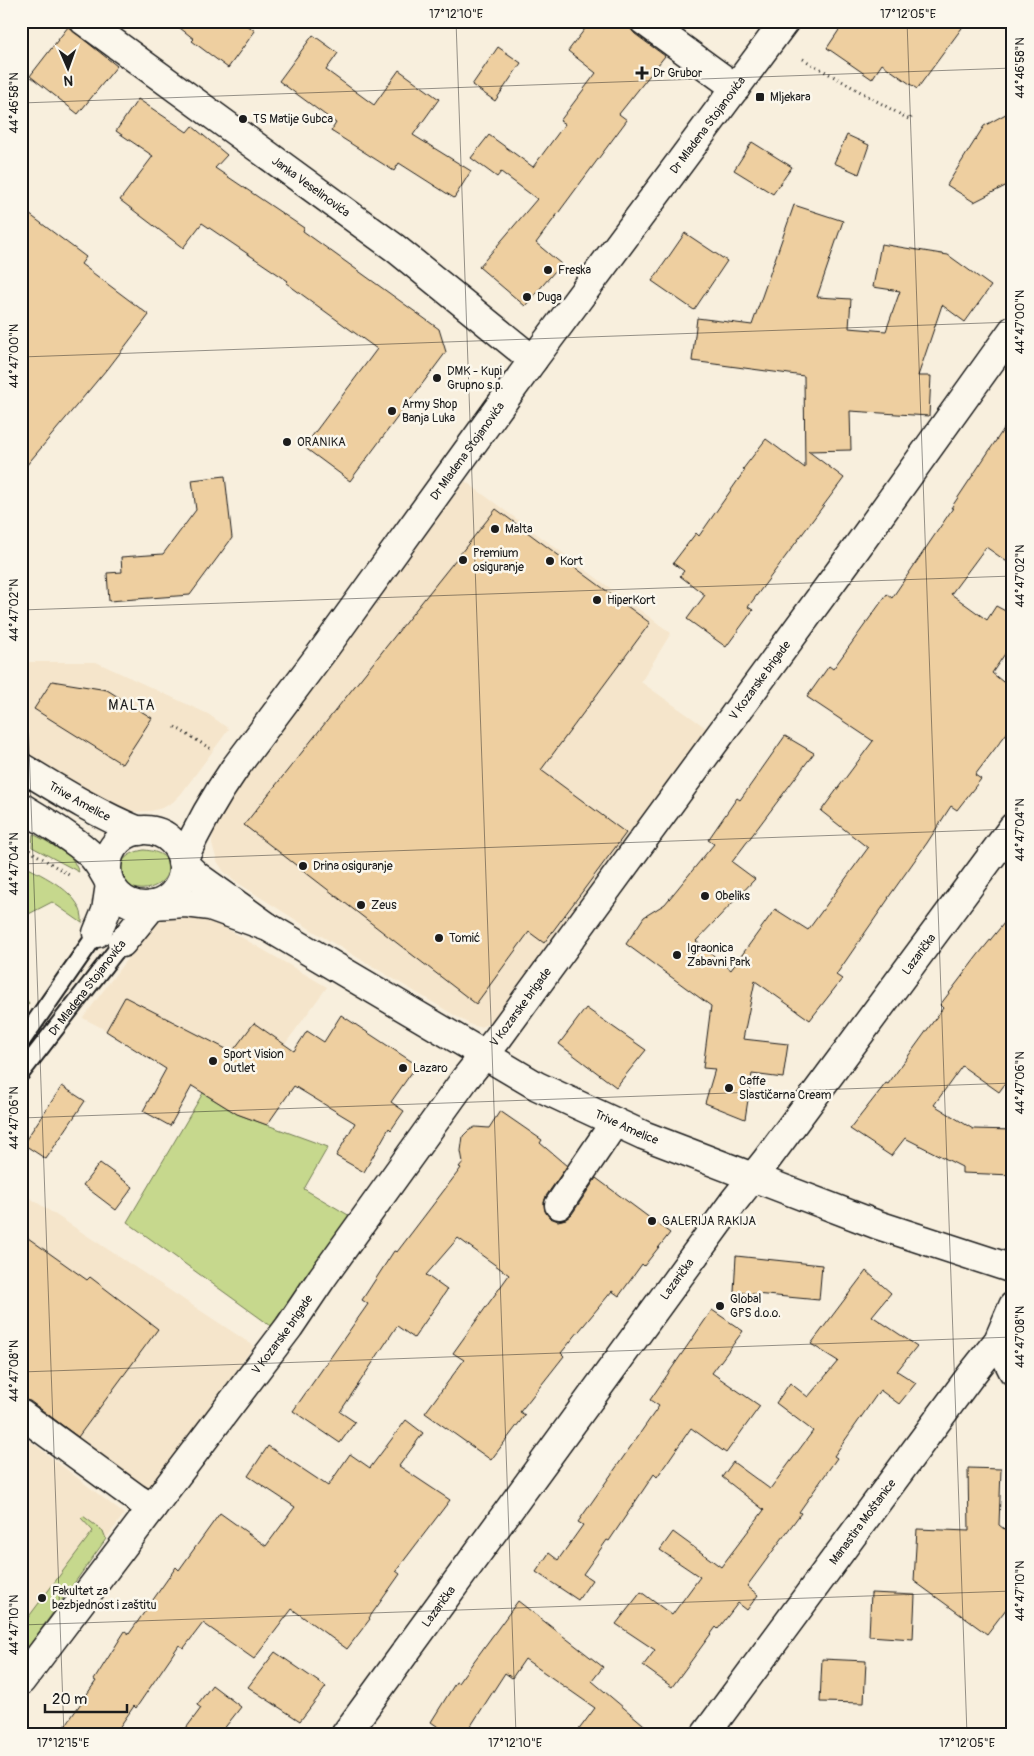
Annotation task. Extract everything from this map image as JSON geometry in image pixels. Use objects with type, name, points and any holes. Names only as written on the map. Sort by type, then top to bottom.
[{"type":"street","name":"Janka Veselinovića","points":[[84,21],[394,248],[533,360]]},
{"type":"street","points":[[644,21],[736,88]]},
{"type":"street","name":"Dr Mladena Stojanovića","points":[[182,862],[198,828],[222,786],[325,648],[533,360],[785,21]]},
{"type":"street","name":"V Kozarske brigade","points":[[21,1681],[284,1334],[322,1278],[483,1055],[498,1038],[847,561],[1013,330]]},
{"type":"street","name":"Trive Amelice","points":[[21,767],[122,824],[150,832]]},
{"type":"street","name":"Dr Mladena Stojanovića","points":[[150,832],[185,822],[222,786]]},
{"type":"street","points":[[21,807],[92,856],[100,866],[110,884],[118,895],[128,902],[139,906],[162,902],[178,887],[182,878],[182,862],[177,848],[170,839],[150,832],[130,833],[122,838],[110,852],[107,870],[110,884]]},
{"type":"street","name":"Lazarička","points":[[345,1735],[734,1201],[1013,828]]},
{"type":"street","name":"Trive Amelice","points":[[182,862],[209,885],[268,928],[537,1086],[643,1135],[753,1178],[878,1224],[1013,1269]]},
{"type":"street","name":"Dr Mladena Stojanovića","points":[[97,933],[106,911],[110,884]]},
{"type":"street","name":"Trive Amelice","points":[[153,905],[186,903],[210,906],[268,928]]},
{"type":"street","name":"Dr Mladena Stojanovića","points":[[122,943],[153,905]]},
{"type":"street","points":[[559,1205],[615,1122]]},
{"type":"street","name":"Manastira Moštanice","points":[[704,1735],[998,1341],[1013,1306]]},
{"type":"street","points":[[998,1341],[1013,1371]]},
{"type":"street","points":[[21,1414],[152,1508]]},
{"type":"lane","name":"Dr Mladena Stojanovića","points":[[21,1042],[97,933]]},
{"type":"lane","name":"Dr Mladena Stojanovića","points":[[21,1073],[122,943]]},
{"type":"path","points":[[803,59],[910,120],[912,115]]},
{"type":"path","points":[[175,726],[211,749]]},
{"type":"path","points":[[21,844],[73,878]]},
{"type":"path","points":[[21,895],[24,881],[25,854]]},
{"type":"shaded area","points":[[465,481],[671,633],[641,682],[712,732],[494,1022],[480,1027],[471,1025],[318,934],[238,883],[224,872],[217,861],[212,844],[213,828],[218,812]]},
{"type":"shaded area","points":[[21,662],[96,662],[208,714],[229,729],[173,802],[151,811],[128,812],[96,801],[21,748]]},
{"type":"shaded area","points":[[171,913],[210,919],[327,987],[266,1070],[237,1114],[102,1028],[83,1018],[153,924]]},
{"type":"shaded area","points":[[21,1192],[254,1346],[146,1494],[21,1403]]},
{"type":"shaded area","name":"Fakultet za bezbjednost i zaštitu","points":[[21,1434],[124,1514],[21,1657]]},
{"type":"green space","points":[[33,834],[72,858],[79,872],[32,847]]},
{"type":"green space","points":[[144,850],[160,854],[167,861],[169,869],[165,878],[157,885],[146,889],[133,888],[120,880],[118,869],[122,861],[128,856]]},
{"type":"green space","points":[[21,864],[51,880],[70,895],[77,903],[82,923],[52,902],[21,918]]},
{"type":"green space","points":[[21,993],[29,1003],[21,1016]]},
{"type":"green space","points":[[203,1093],[237,1114],[328,1147],[304,1189],[350,1216],[271,1326],[127,1222]]},
{"type":"green space","points":[[83,1516],[103,1531],[106,1539],[21,1657],[21,1627],[93,1531],[81,1518]]},
{"type":"building","points":[[171,21],[242,21],[255,31],[228,68],[192,41],[194,39]]},
{"type":"building","points":[[591,21],[629,21],[630,28],[635,34],[665,56],[619,114],[627,120],[536,243],[561,264],[525,306],[479,267],[537,199],[501,172],[497,177],[471,158],[489,135],[533,167],[565,124],[560,121],[596,73],[568,51]]},
{"type":"building","points":[[671,21],[688,21],[682,29]]},
{"type":"building","points":[[845,21],[967,21],[917,89],[882,64],[872,79],[827,48]]},
{"type":"building","points":[[68,27],[117,66],[78,114],[30,76]]},
{"type":"building","points":[[313,35],[338,53],[326,70],[374,105],[399,70],[439,99],[413,135],[471,171],[454,198],[399,163],[394,171],[331,131],[336,123],[279,81]]},
{"type":"building","points":[[498,47],[521,63],[495,101],[472,85]]},
{"type":"building","points":[[138,99],[187,132],[192,126],[227,155],[215,168],[304,228],[303,231],[439,329],[446,352],[350,481],[304,447],[377,349],[286,283],[288,281],[202,223],[183,248],[120,200],[153,156],[116,131]]},
{"type":"building","points":[[1013,110],[1013,182],[974,202],[947,185],[984,126]]},
{"type":"building","points":[[847,135],[869,145],[859,174],[834,163]]},
{"type":"building","points":[[752,142],[792,167],[773,194],[734,170]]},
{"type":"building","points":[[794,205],[843,221],[817,297],[851,299],[849,328],[886,331],[900,291],[873,287],[881,244],[948,255],[991,286],[965,322],[942,305],[918,376],[931,376],[929,416],[850,411],[851,450],[808,451],[844,478],[748,607],[753,610],[726,647],[687,619],[705,595],[680,576],[684,571],[673,563],[696,533],[699,536],[745,470],[743,469],[766,439],[805,468],[804,376],[692,361],[697,318],[752,325]]},
{"type":"building","points":[[21,208],[86,257],[81,264],[149,315],[107,370],[21,472]]},
{"type":"building","points":[[685,233],[727,261],[694,310],[652,281]]},
{"type":"building","points":[[1013,415],[1013,566],[986,547],[951,594],[987,620],[996,606],[1013,615],[1013,642],[992,673],[1013,690],[1013,725],[975,775],[981,779],[957,810],[951,806],[836,975],[842,979],[810,1020],[755,981],[743,1039],[788,1044],[783,1078],[752,1074],[745,1119],[705,1103],[715,1069],[703,1068],[711,1006],[626,944],[644,917],[665,904],[714,844],[708,840],[737,798],[740,800],[785,736],[814,753],[732,862],[755,879],[696,941],[731,970],[775,909],[808,930],[868,848],[821,811],[873,741],[807,697],[829,666],[833,669],[887,594],[892,598]]},
{"type":"building","points":[[225,476],[232,538],[190,595],[109,601],[107,573],[122,572],[121,557],[163,554],[196,510],[192,480]]},
{"type":"building","points":[[496,509],[650,623],[541,770],[626,833],[544,943],[529,932],[476,1004],[244,825]]},
{"type":"building","points":[[52,681],[107,690],[152,718],[122,764],[34,709]]},
{"type":"building","points":[[1013,912],[1013,1073],[999,1092],[962,1066],[934,1105],[973,1129],[1013,1130],[1013,1175],[962,1173],[962,1167],[905,1138],[891,1156],[850,1129],[886,1083],[888,1084],[943,1008],[940,1005]]},
{"type":"building","points":[[125,997],[232,1052],[254,1023],[294,1051],[307,1031],[324,1042],[341,1015],[417,1065],[391,1102],[404,1111],[391,1130],[389,1128],[364,1172],[336,1156],[355,1123],[294,1086],[267,1125],[237,1114],[192,1086],[170,1126],[143,1111],[166,1069],[106,1031]]},
{"type":"building","points":[[586,1008],[646,1050],[616,1087],[559,1044]]},
{"type":"building","points":[[62,1086],[85,1101],[46,1159],[23,1144]]},
{"type":"building","points":[[500,1111],[542,1140],[540,1143],[567,1166],[546,1196],[544,1203],[545,1211],[550,1218],[558,1221],[566,1219],[572,1214],[596,1178],[670,1233],[644,1266],[642,1264],[619,1296],[612,1291],[561,1353],[564,1356],[520,1412],[525,1415],[491,1460],[425,1413],[464,1360],[453,1353],[509,1275],[458,1238],[426,1275],[447,1290],[414,1338],[397,1326],[340,1412],[355,1422],[340,1443],[293,1411],[368,1304],[362,1300],[394,1251],[397,1252],[461,1168],[459,1167],[463,1162],[461,1151],[463,1136],[475,1127],[489,1128]]},
{"type":"building","points":[[100,1163],[133,1187],[116,1210],[83,1185]]},
{"type":"building","points":[[21,1233],[87,1280],[90,1277],[158,1329],[78,1437],[30,1401],[21,1399]]},
{"type":"building","points":[[736,1256],[822,1265],[819,1300],[734,1292]]},
{"type":"building","points":[[866,1271],[891,1293],[872,1316],[917,1346],[897,1371],[916,1383],[899,1404],[880,1390],[834,1456],[837,1458],[799,1512],[801,1513],[747,1586],[758,1595],[747,1610],[738,1603],[718,1629],[716,1627],[672,1687],[643,1666],[655,1650],[616,1624],[641,1592],[672,1615],[700,1577],[660,1550],[673,1532],[721,1567],[764,1510],[722,1477],[733,1462],[770,1489],[813,1431],[776,1403],[790,1383],[808,1397],[838,1361],[811,1344]]},
{"type":"building","points":[[712,1310],[743,1331],[712,1373],[760,1406],[726,1453],[691,1428],[657,1477],[654,1474],[609,1541],[607,1540],[583,1574],[592,1580],[578,1600],[536,1572],[549,1553],[558,1560],[583,1525],[578,1522],[659,1406],[650,1400]]},
{"type":"building","points":[[406,1420],[423,1433],[399,1466],[450,1500],[396,1571],[400,1574],[347,1649],[292,1609],[254,1659],[203,1623],[184,1648],[179,1645],[136,1708],[134,1706],[114,1735],[59,1735],[96,1681],[94,1680],[125,1631],[129,1634],[176,1567],[179,1570],[220,1513],[266,1546],[295,1507],[248,1476],[268,1446],[328,1486],[350,1454],[370,1468]]},
{"type":"building","points":[[968,1468],[1001,1469],[999,1525],[1013,1536],[1013,1600],[987,1634],[914,1581],[917,1529],[969,1531]]},
{"type":"building","points":[[871,1593],[915,1595],[913,1639],[869,1636]]},
{"type":"building","points":[[518,1601],[603,1667],[592,1681],[656,1735],[575,1735],[595,1708],[525,1659],[512,1678],[505,1673],[465,1735],[450,1735],[431,1722],[456,1682],[458,1683]]},
{"type":"building","points":[[275,1652],[326,1687],[300,1721],[248,1687]]},
{"type":"building","points":[[822,1659],[866,1661],[864,1703],[820,1702]]},
{"type":"building","points":[[212,1685],[241,1707],[219,1735],[181,1735],[201,1708],[197,1705]]},
{"type":"place","name":"Dr Grubor","points":[[642,73]]},
{"type":"place","name":"Mljekara","points":[[760,97]]},
{"type":"place","name":"TS Matije Gubca","points":[[243,119]]},
{"type":"place","name":"Freska","points":[[548,270]]},
{"type":"place","name":"Duga","points":[[527,297]]},
{"type":"place","name":"DMK - Kupi Grupno s.p.","points":[[437,378]]},
{"type":"place","name":"Army Shop Banja Luka","points":[[392,411]]},
{"type":"place","name":"ORANIKA","points":[[287,442]]},
{"type":"place","name":"Malta","points":[[495,529]]},
{"type":"place","name":"Premium osiguranje","points":[[463,560]]},
{"type":"place","name":"Kort","points":[[550,561]]},
{"type":"place","name":"HiperKort","points":[[597,600]]},
{"type":"place","name":"Drina osiguranje","points":[[303,866]]},
{"type":"place","name":"Obeliks","points":[[705,896]]},
{"type":"place","name":"Zeus","points":[[361,905]]},
{"type":"place","name":"Tomić","points":[[439,938]]},
{"type":"place","name":"Igraonica Zabavni Park","points":[[677,955]]},
{"type":"place","name":"Sport Vision Outlet","points":[[213,1061]]},
{"type":"place","name":"Lazaro","points":[[403,1068]]},
{"type":"place","name":"Caffe Slastičarna Cream","points":[[729,1088]]},
{"type":"place","name":"GALERIJA RAKIJA","points":[[652,1221]]},
{"type":"place","name":"Global GPS d.o.o.","points":[[720,1306]]},
{"type":"place","name":"Fakultet za bezbjednost i zaštitu","points":[[42,1598]]},
{"type":"district","name":"MALTA","points":[[132,705]]}]
